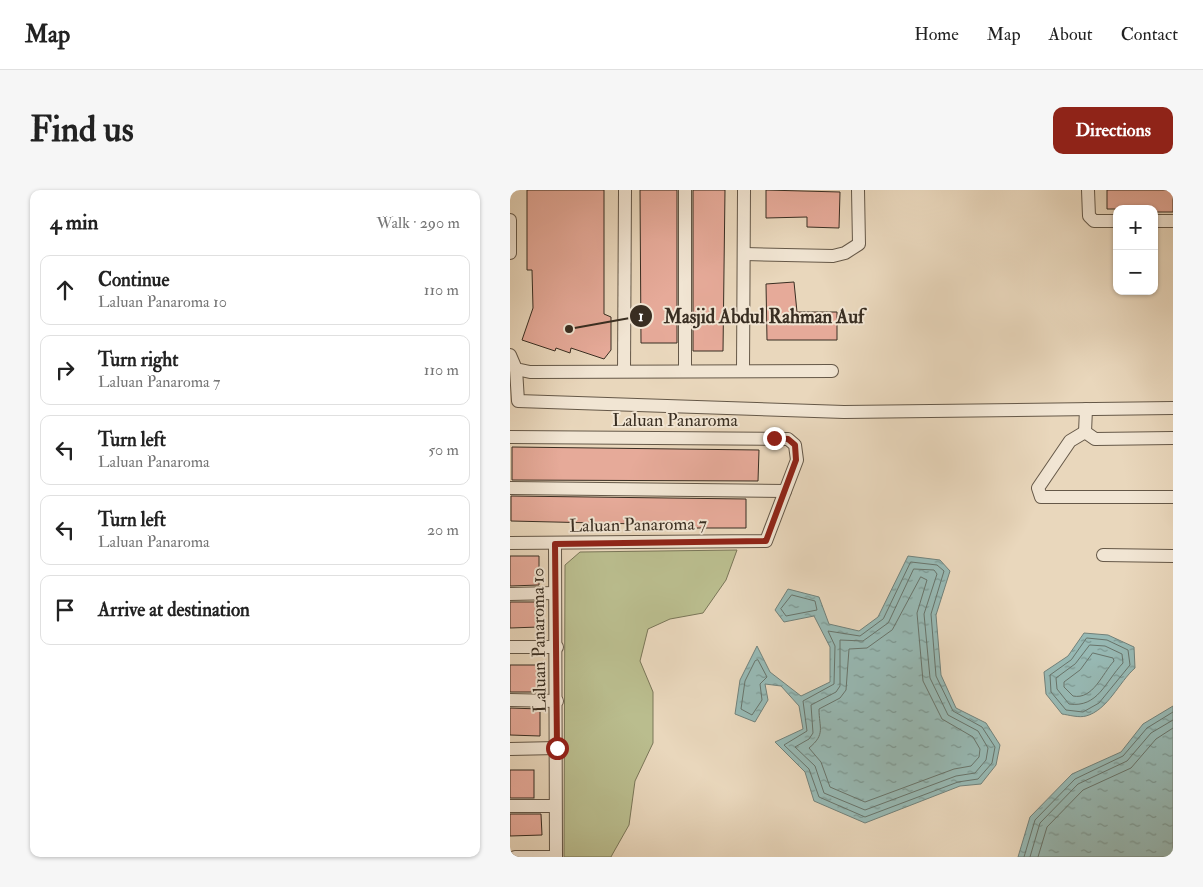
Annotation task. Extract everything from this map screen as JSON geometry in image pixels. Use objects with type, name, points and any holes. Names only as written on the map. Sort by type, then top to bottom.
[{"type":"street","points":[[624,370],[625,190]]},
{"type":"street","points":[[685,190],[685,372]]},
{"type":"street","points":[[743,371],[744,190]]},
{"type":"street","points":[[745,254],[833,256],[845,253],[859,244],[858,190]]},
{"type":"street","points":[[1088,190],[1089,216],[1094,221],[1113,221]]},
{"type":"street","points":[[510,220],[510,253]]},
{"type":"street","points":[[1158,221],[1173,221]]},
{"type":"street","points":[[510,355],[516,369],[518,401],[844,412],[1173,408]]},
{"type":"street","points":[[516,369],[530,372],[624,370],[685,372],[832,371]]},
{"type":"street","points":[[1085,432],[1086,409]]},
{"type":"street","points":[[1085,432],[1094,439],[1173,438]]},
{"type":"street","points":[[1085,432],[1070,441],[1038,488],[1041,496],[1173,497]]},
{"type":"street","name":"Laluan Panaroma","points":[[510,437],[788,439],[795,445],[796,460],[766,541]]},
{"type":"street","points":[[510,488],[785,490]]},
{"type":"street","name":"Laluan Panaroma 7","points":[[510,543],[766,541]]},
{"type":"street","name":"Laluan Panaroma 10","points":[[555,544],[557,647],[556,857]]},
{"type":"street","points":[[1103,555],[1173,556]]},
{"type":"street","points":[[510,594],[555,593]]},
{"type":"street","points":[[510,647],[557,647]]},
{"type":"street","points":[[510,700],[557,701]]},
{"type":"street","points":[[510,749],[557,748]]},
{"type":"street","points":[[510,806],[555,806]]},
{"type":"street","points":[[514,857],[556,857]]},
{"type":"green space","points":[[737,550],[726,580],[703,613],[670,619],[648,629],[640,661],[653,692],[653,743],[635,781],[629,825],[611,857],[564,857],[565,565],[580,552]]},
{"type":"water","points":[[908,556],[940,560],[950,571],[936,615],[941,675],[956,708],[986,723],[1000,745],[996,765],[981,784],[960,786],[865,823],[814,801],[805,772],[775,742],[803,729],[799,706],[781,686],[765,684],[768,700],[755,722],[735,714],[740,680],[757,646],[770,672],[801,696],[830,682],[830,647],[814,616],[784,622],[775,610],[788,589],[819,597],[829,624],[859,631],[878,617]]},
{"type":"water","points":[[1084,633],[1108,635],[1134,647],[1135,668],[1101,708],[1094,713],[1080,717],[1062,714],[1046,694],[1044,672],[1068,656]]},
{"type":"water","points":[[1173,706],[1173,857],[1018,857],[1030,817],[1072,774],[1121,752],[1143,724]]},
{"type":"building","points":[[527,190],[604,190],[604,314],[611,317],[611,350],[604,359],[571,348],[570,353],[556,348],[555,351],[522,340],[533,308],[532,270],[527,270]]},
{"type":"building","points":[[640,190],[677,190],[677,343],[641,343]]},
{"type":"building","points":[[693,190],[725,190],[723,351],[693,351]]},
{"type":"building","points":[[766,190],[840,192],[839,228],[807,227],[807,217],[766,218]]},
{"type":"building","points":[[1107,190],[1173,190],[1173,212],[1158,212],[1158,205],[1113,205],[1113,209],[1107,209]]},
{"type":"building","points":[[794,282],[797,312],[837,312],[837,340],[767,340],[766,284]]},
{"type":"building","points":[[512,447],[759,450],[758,481],[512,480]]},
{"type":"building","points":[[511,496],[746,499],[746,528],[640,528],[640,524],[511,521]]},
{"type":"building","points":[[510,556],[539,556],[539,585],[510,586]]},
{"type":"building","points":[[510,602],[538,602],[539,627],[510,628]]},
{"type":"building","points":[[510,665],[538,665],[538,692],[510,692]]},
{"type":"building","points":[[510,708],[540,709],[540,736],[510,735]]},
{"type":"building","points":[[510,770],[534,770],[534,798],[510,798]]},
{"type":"building","points":[[510,814],[541,814],[542,835],[510,836]]},
{"type":"place","name":"Masjid Abdul Rahman Auf","points":[[569,329]]},
{"type":"route","points":[[557,748],[555,544],[766,541],[796,460],[795,445],[788,439],[774,438]]}]
